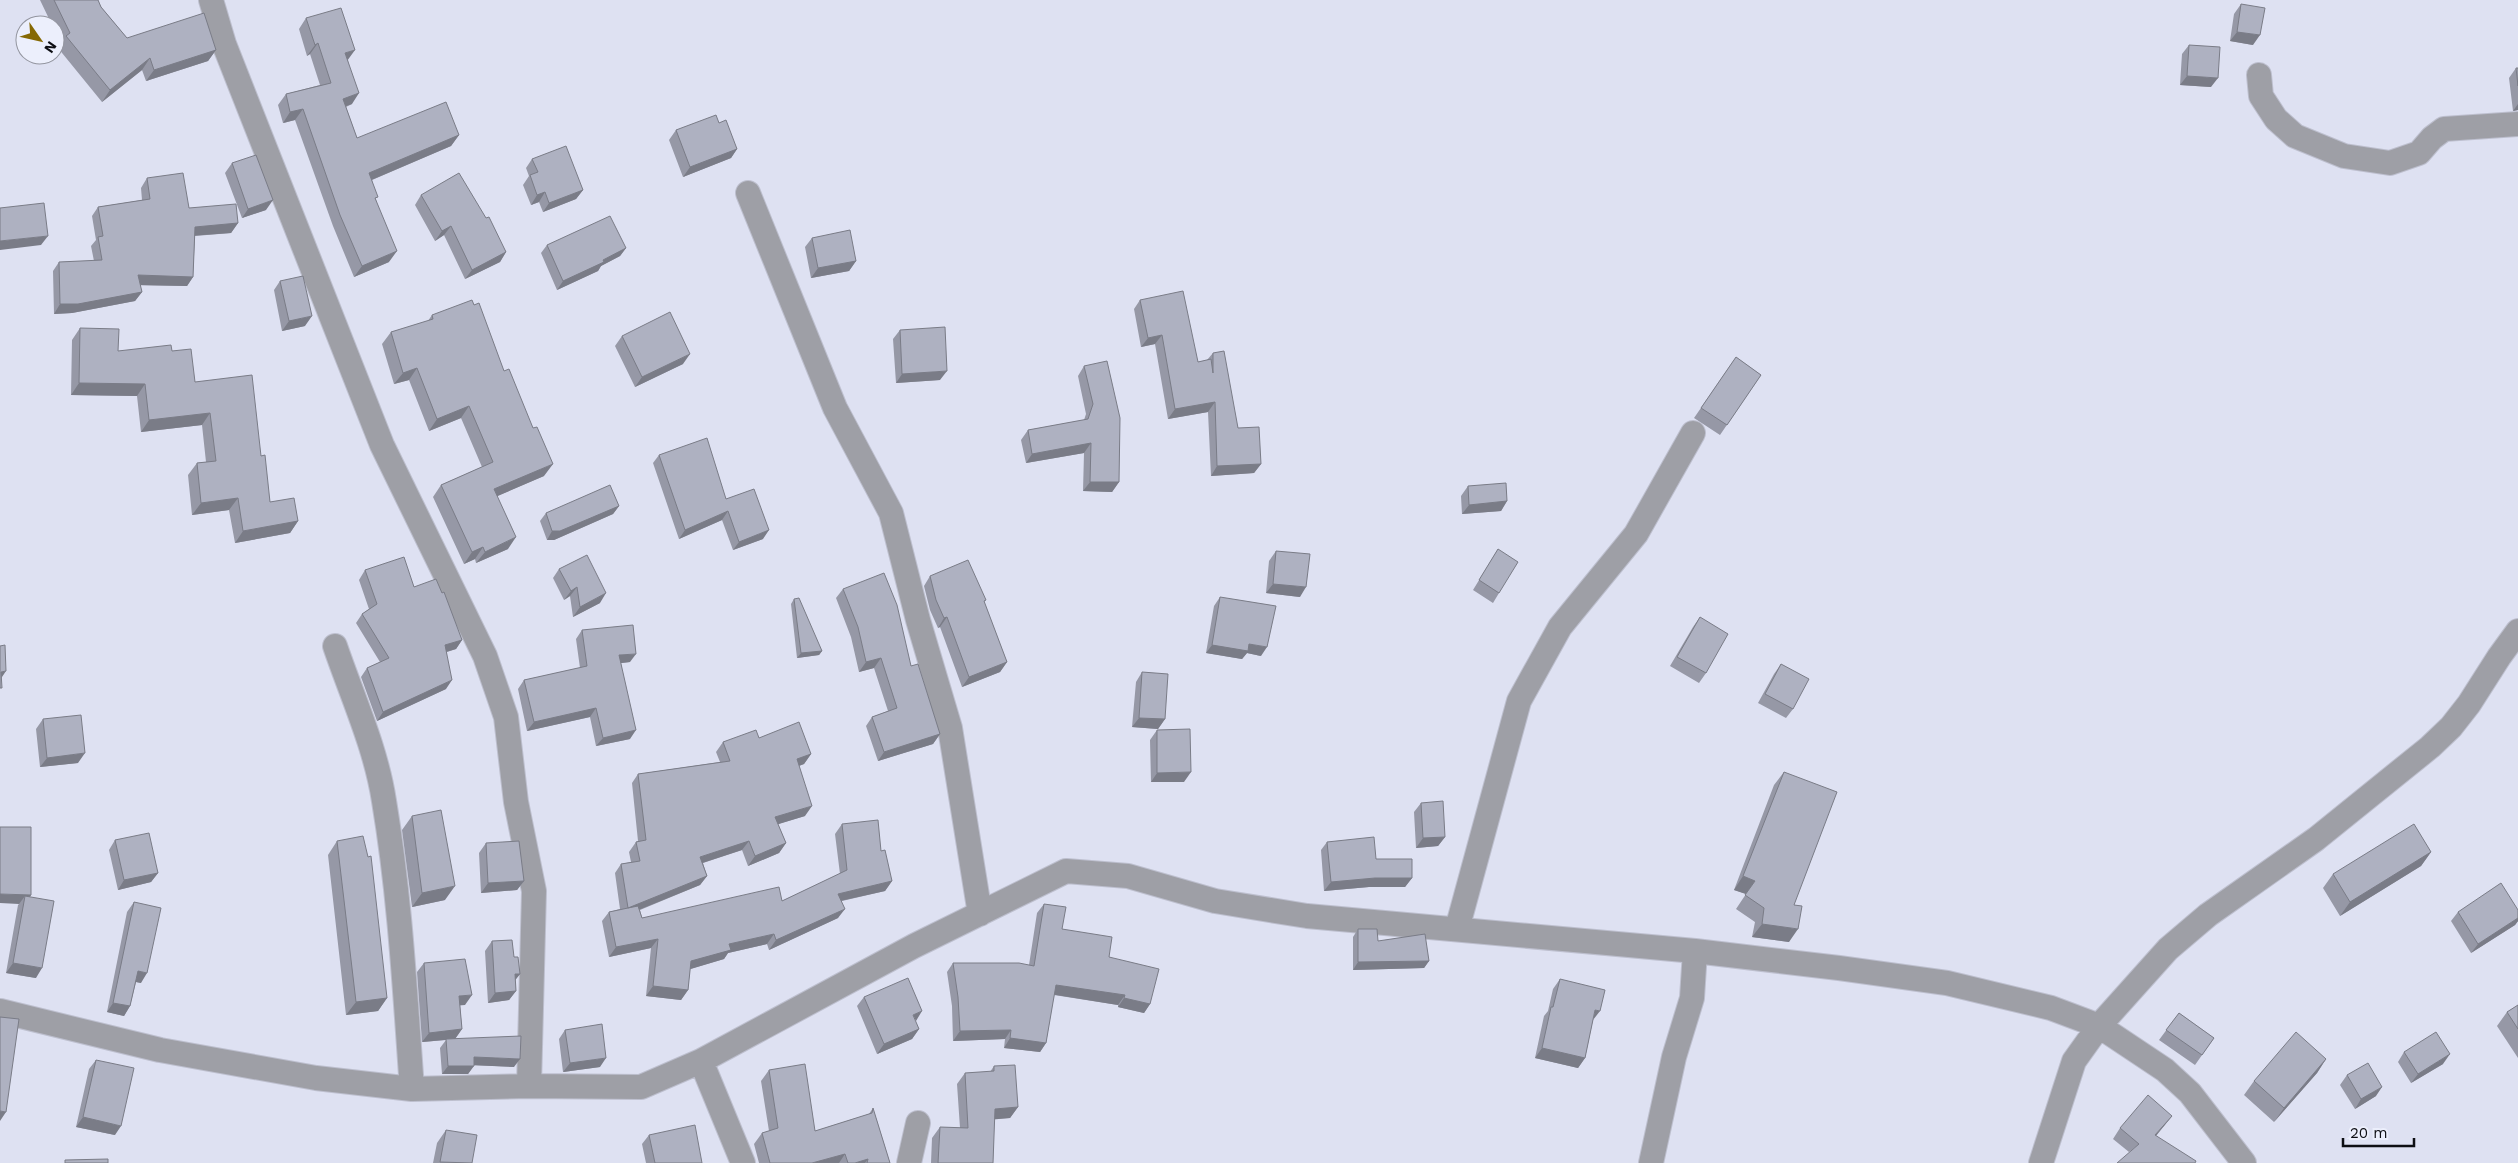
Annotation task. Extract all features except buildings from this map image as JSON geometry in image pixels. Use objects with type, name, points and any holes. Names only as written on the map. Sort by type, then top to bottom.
[{"type":"street","points":[[211,0],[224,44],[382,444],[485,656],[506,717],[516,802],[534,891],[529,1086]]},
{"type":"street","points":[[2259,75],[2261,96],[2276,119],[2295,136],[2344,156],[2390,163],[2419,153],[2432,138],[2444,130],[2518,124]]},
{"type":"street","points":[[748,193],[835,408],[891,513],[918,620],[950,728],[980,914]]},
{"type":"street","points":[[1457,929],[1519,701],[1560,626],[1636,534],[1694,434]]},
{"type":"street","points":[[2041,1163],[2074,1061],[2099,1026],[2168,948],[2208,916],[2316,839],[2402,770],[2451,727],[2518,631]]},
{"type":"street","points":[[334,646],[378,774],[384,801],[402,944],[412,1089]]},
{"type":"street","points":[[0,1011],[160,1050],[316,1078],[412,1089],[529,1086],[641,1088],[701,1061],[914,946],[1066,871],[1128,876],[1215,901],[1307,916],[1696,951],[1947,983],[2051,1008],[2099,1026],[2165,1070],[2190,1093],[2244,1163]]},
{"type":"street","points":[[1651,1163],[1674,1057],[1692,998],[1696,951]]},
{"type":"street","points":[[701,1061],[743,1163]]},
{"type":"street","points":[[909,1163],[918,1123]]}]
